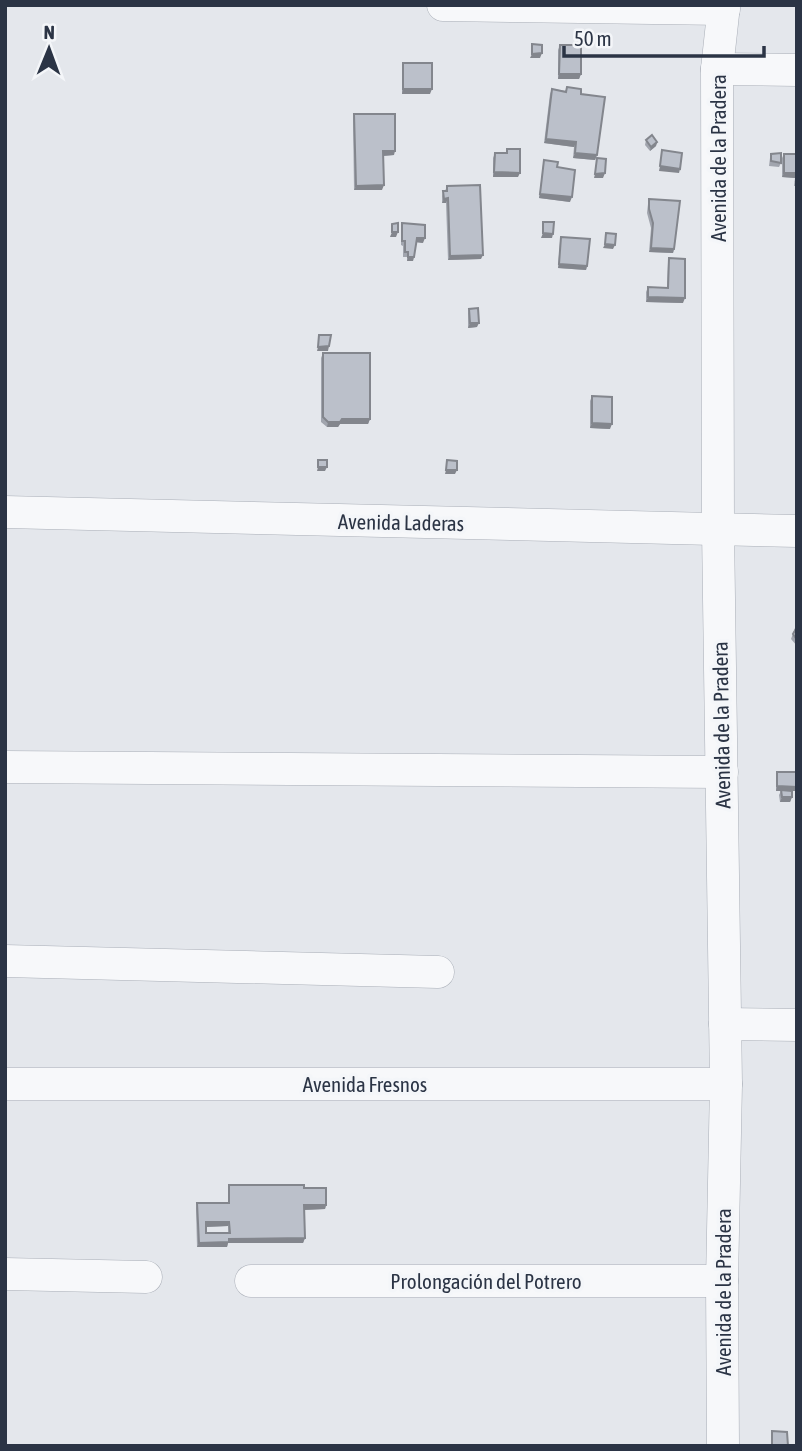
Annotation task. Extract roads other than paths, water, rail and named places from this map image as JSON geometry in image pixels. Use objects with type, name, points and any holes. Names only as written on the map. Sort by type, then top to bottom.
[{"type":"street","points":[[443,5],[724,7]]},
{"type":"street","name":"Avenida de la Pradera","points":[[723,1446],[722,1281],[726,1084],[718,529],[718,69],[724,7]]},
{"type":"street","points":[[718,69],[797,70]]},
{"type":"street","name":"Avenida Laderas","points":[[5,512],[797,531]]},
{"type":"street","points":[[5,767],[722,772]]},
{"type":"street","points":[[5,961],[438,972]]},
{"type":"street","points":[[725,1024],[797,1026]]},
{"type":"street","name":"Avenida Fresnos","points":[[5,1084],[726,1084]]},
{"type":"street","points":[[5,1274],[146,1277]]},
{"type":"street","name":"Prolongación del Potrero","points":[[251,1280],[722,1281]]}]
